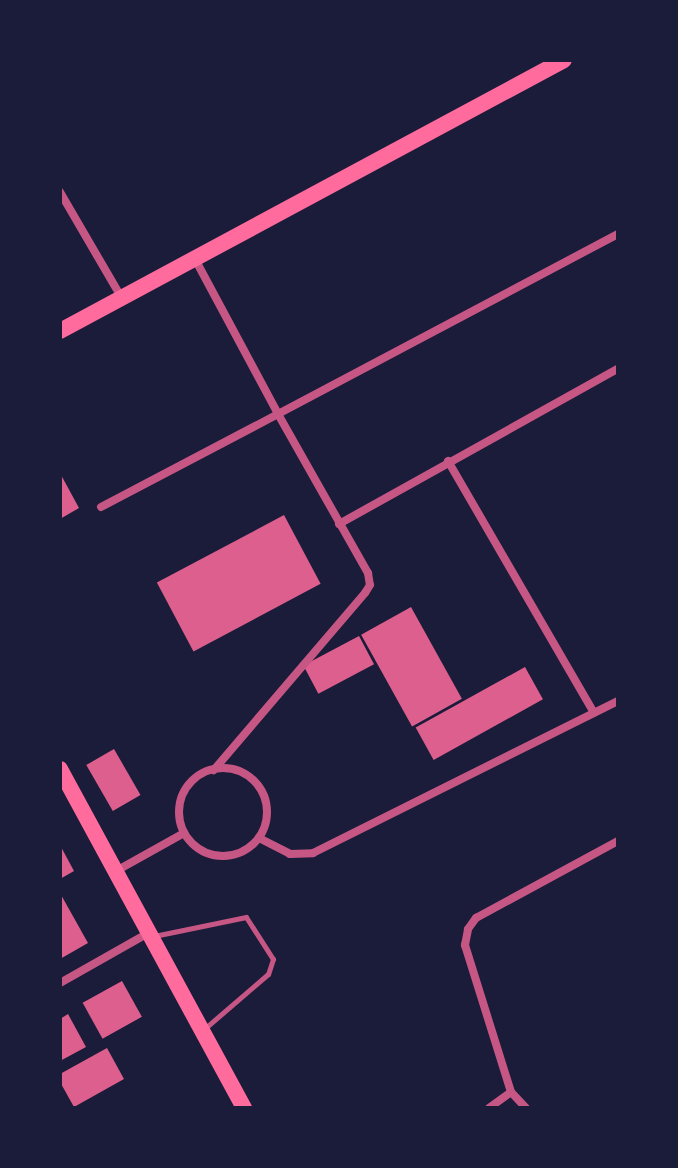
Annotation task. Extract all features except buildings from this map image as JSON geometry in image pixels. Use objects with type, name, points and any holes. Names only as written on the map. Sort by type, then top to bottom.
[{"type":"main road","points":[[60,331],[564,60]]},
{"type":"main road","points":[[60,769],[244,1108]]},
{"type":"street","points":[[60,192],[122,298]]},
{"type":"street","points":[[101,507],[618,234]]},
{"type":"street","points":[[195,259],[368,573],[370,585],[214,770],[196,778],[183,794],[179,814],[184,833],[205,853],[220,856],[248,848],[259,838],[266,820],[262,792],[242,773],[214,770]]},
{"type":"street","points":[[339,524],[618,369]]},
{"type":"street","points":[[448,461],[594,713]]},
{"type":"street","points":[[259,838],[290,854],[313,853],[618,701]]},
{"type":"street","points":[[116,871],[184,833]]},
{"type":"street","points":[[526,1108],[511,1092],[465,945],[468,929],[476,918],[618,841]]},
{"type":"street","points":[[60,983],[152,934]]},
{"type":"street","points":[[489,1108],[511,1092]]},
{"type":"lane","points":[[152,934],[246,917],[273,959],[268,974],[202,1030]]}]
